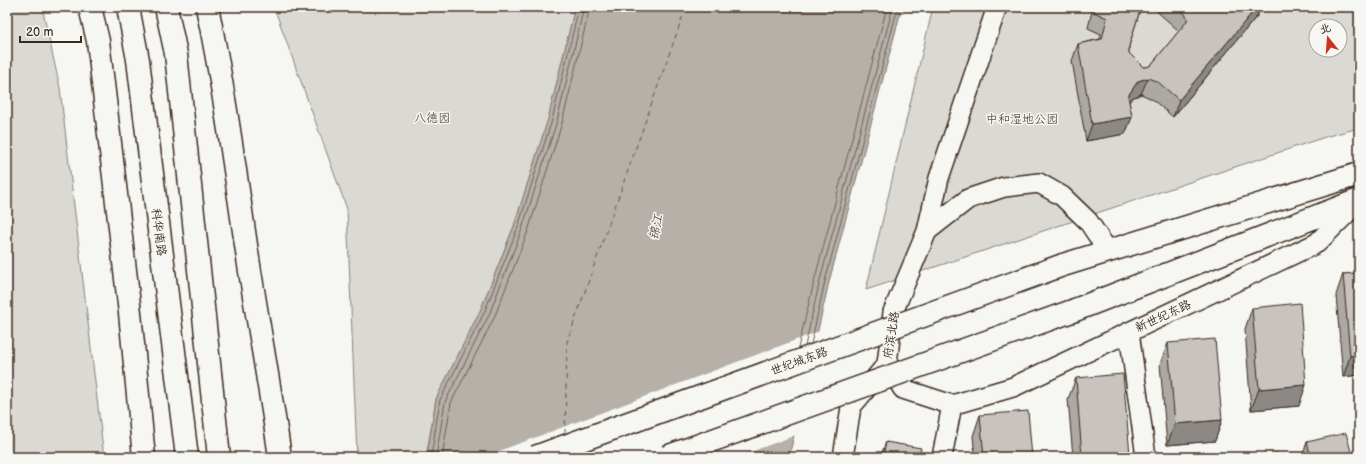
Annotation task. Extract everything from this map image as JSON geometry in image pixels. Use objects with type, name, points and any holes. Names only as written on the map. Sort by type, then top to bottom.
[{"type":"main road","points":[[90,7],[98,41],[130,313],[144,457]]},
{"type":"main road","points":[[98,41],[103,7]]},
{"type":"main road","name":"科华南路","points":[[128,7],[138,60],[187,457]]},
{"type":"main road","points":[[166,7],[176,54],[219,457]]},
{"type":"main road","points":[[207,7],[218,60],[248,262],[280,457]]},
{"type":"main road","points":[[1108,251],[1359,174]]},
{"type":"main road","name":"新世纪东路","points":[[666,457],[1075,310],[1359,200]]},
{"type":"main road","name":"世纪城东路","points":[[535,457],[1063,265],[1108,251]]},
{"type":"street","name":"府滨北路","points":[[843,457],[851,407],[887,364],[893,312],[927,231],[939,178],[997,7]]},
{"type":"street","name":"府滨北路","points":[[927,231],[968,199],[1004,187],[1039,183],[1062,196],[1088,221],[1108,251]]},
{"type":"street","name":"新世纪东路","points":[[952,405],[1013,387],[1317,243],[1359,200]]},
{"type":"street","points":[[1129,332],[1146,457]]},
{"type":"street","points":[[887,364],[903,389],[952,405],[942,457]]},
{"type":"green space","points":[[7,7],[42,7],[60,88],[104,457],[7,457]]},
{"type":"green space","name":"八德园","points":[[274,7],[575,7],[548,119],[514,226],[480,311],[436,399],[426,457],[357,457],[347,209]]},
{"type":"green space","name":"中和湿地公园","points":[[933,7],[1359,7],[1359,128],[1328,136],[866,290]]},
{"type":"water","name":"锦江","points":[[575,7],[902,7],[829,282],[789,457],[427,457],[436,399],[480,311],[514,226],[548,119]]},
{"type":"pier","points":[[820,331],[796,435],[737,457],[483,457]]},
{"type":"building","points":[[1095,7],[1141,7],[1129,46],[1129,53],[1143,67],[1147,67],[1151,65],[1187,21],[1185,14],[1177,7],[1257,7],[1179,100],[1158,82],[1148,78],[1138,81],[1128,96],[1132,117],[1092,124],[1078,44],[1102,39],[1107,18],[1094,12]]},
{"type":"building","points":[[1359,273],[1359,355],[1350,356],[1343,274]]},
{"type":"building","points":[[1300,303],[1306,385],[1259,389],[1252,308]]},
{"type":"building","points":[[1215,339],[1222,420],[1175,424],[1168,343]]},
{"type":"building","points":[[1123,374],[1130,455],[1111,457],[1082,457],[1076,378]]},
{"type":"building","points":[[1028,411],[1032,457],[984,457],[980,415]]},
{"type":"building","points":[[1346,433],[1352,455],[1341,457],[1311,457],[1307,442]]},
{"type":"building","points":[[886,442],[921,448],[919,457],[883,457]]},
{"type":"building","points":[[1277,453],[1278,457],[1259,457]]},
{"type":"ferry route","points":[[565,434],[567,342],[686,7]]}]
